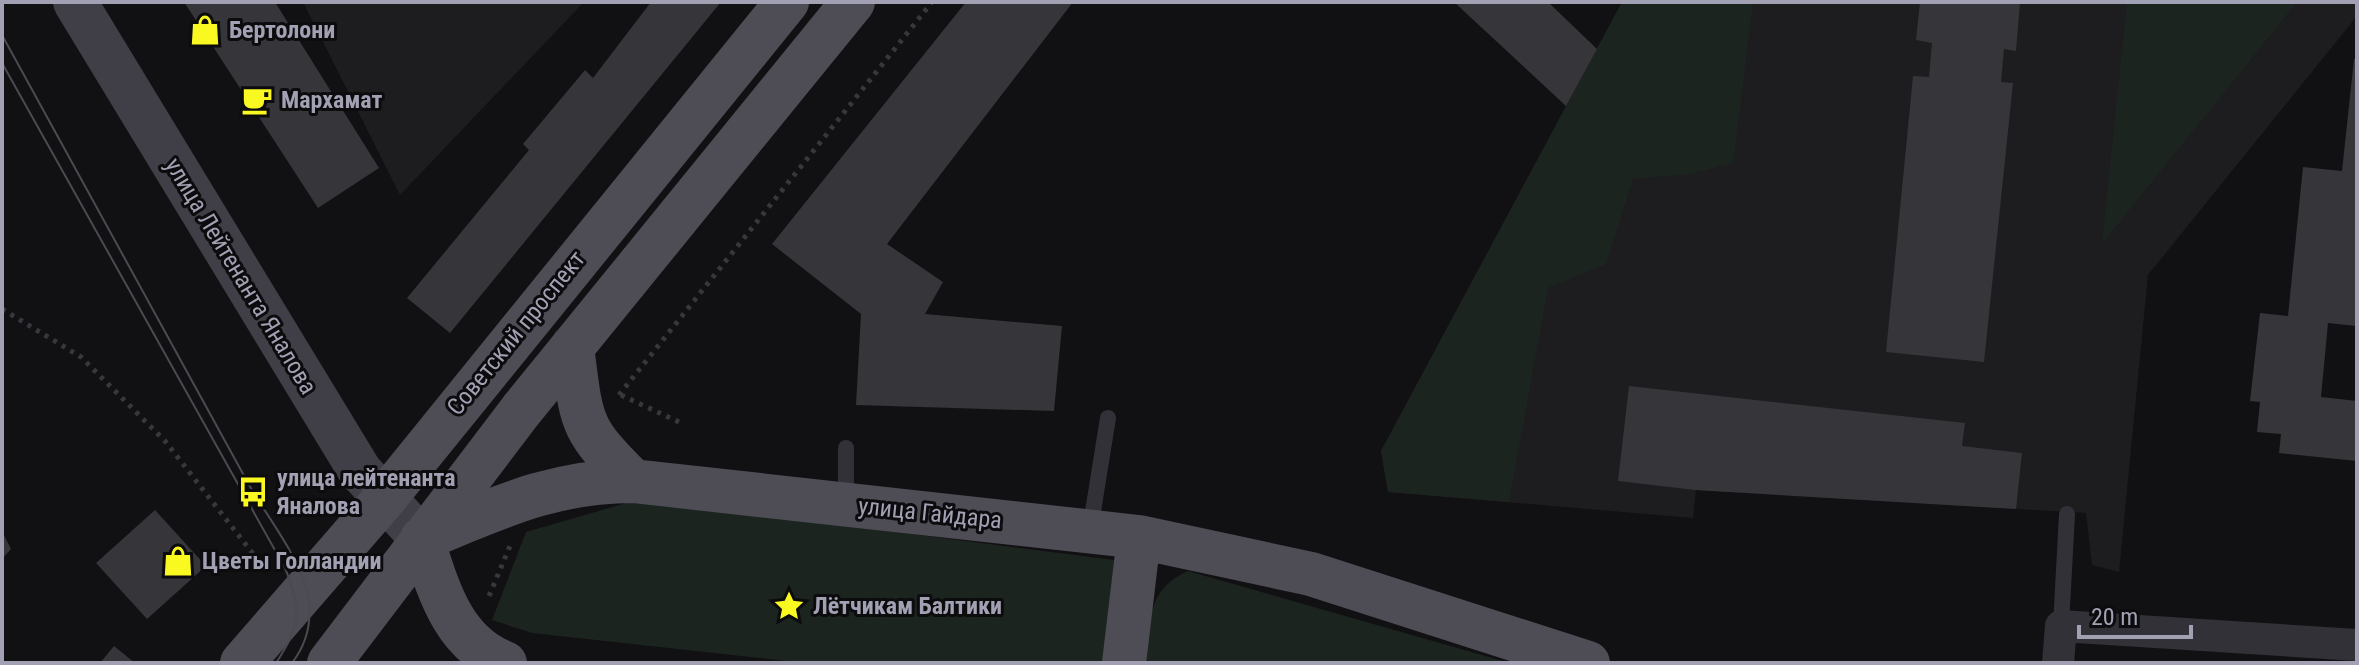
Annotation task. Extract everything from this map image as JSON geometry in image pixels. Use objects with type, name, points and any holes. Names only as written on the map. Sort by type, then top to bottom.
[{"type":"main road","name":"улица Лейтенанта Яналова","points":[[75,2],[360,471],[422,539]]},
{"type":"main road","name":"Советский проспект","points":[[242,663],[385,498],[787,2]]},
{"type":"main road","points":[[329,663],[572,347],[853,2]]},
{"type":"main road","points":[[572,347],[586,429],[596,445],[633,481]]},
{"type":"main road","name":"улица Гайдара","points":[[422,539],[559,487],[633,481],[1139,537],[1311,574],[1588,663]]},
{"type":"main road","points":[[1124,663],[1139,537]]},
{"type":"main road","points":[[422,539],[443,602],[487,652]]},
{"type":"street","points":[[2058,663],[2061,626],[2357,645]]},
{"type":"lane","points":[[1090,531],[1108,418]]},
{"type":"lane","points":[[846,448],[846,504]]},
{"type":"lane","points":[[2061,626],[2067,514]]},
{"type":"path","points":[[586,429],[620,394],[932,2]]},
{"type":"path","points":[[2,309],[81,357],[165,441],[230,520],[275,582]]},
{"type":"path","points":[[620,394],[681,423]]},
{"type":"path","points":[[487,652],[512,541]]},
{"type":"shaded area","points":[[303,2],[584,2],[400,195]]},
{"type":"shaded area","points":[[1622,2],[2357,2],[2357,16],[2148,275],[2119,572],[2092,565],[2086,513],[1696,490],[1693,518],[1388,492],[1381,451]]},
{"type":"shaded area","points":[[1622,2],[1753,2],[1733,163],[1691,174],[1633,179],[1606,264],[1548,288],[1509,502],[1388,492],[1381,451]]},
{"type":"shaded area","points":[[2127,2],[2297,2],[2102,244]]},
{"type":"shaded area","points":[[640,499],[1114,560],[1104,663],[806,663],[532,633],[492,620],[526,532]]},
{"type":"shaded area","points":[[1188,571],[1510,663],[1146,663],[1150,621],[1157,598],[1174,579]]},
{"type":"building","points":[[184,2],[275,2],[379,168],[318,208]]},
{"type":"building","points":[[651,2],[721,2],[450,333],[407,298],[529,150],[523,144],[585,70],[593,78]]},
{"type":"building","points":[[966,2],[1073,2],[887,244],[943,282],[925,314],[1062,326],[1054,411],[856,405],[861,314],[772,244]]},
{"type":"building","points":[[1454,2],[1548,2],[1597,49],[1566,106]]},
{"type":"building","points":[[1920,2],[2020,2],[2016,51],[2004,49],[2001,82],[2013,83],[1984,362],[1886,352],[1913,76],[1929,77],[1932,43],[1916,40]]},
{"type":"building","points":[[2354,59],[2357,59],[2357,318],[2356,326],[2328,323],[2321,397],[2357,401],[2357,461],[2279,453],[2281,434],[2257,432],[2260,402],[2250,401],[2260,313],[2288,316],[2303,167],[2342,171]]},
{"type":"building","points":[[1629,386],[1965,423],[1962,446],[2022,453],[2016,509],[1695,490],[1618,481]]},
{"type":"building","points":[[155,510],[206,566],[147,619],[96,563]]},
{"type":"building","points":[[2,531],[11,549],[2,559]]},
{"type":"building","points":[[114,646],[135,663],[100,663]]},
{"type":"tram line","points":[[2,35],[253,492],[291,553],[308,597],[309,619],[305,641],[292,663]]},
{"type":"tram line","points":[[2,63],[285,568],[294,595],[296,617],[290,638],[276,663]]},
{"type":"place","name":"Бертолони","points":[[205,30]]},
{"type":"place","name":"Мархамат","points":[[257,100]]},
{"type":"place","name":"улица лейтенанта Яналова","points":[[253,492]]},
{"type":"place","name":"Цветы Голландии","points":[[178,561]]},
{"type":"place","name":"Лётчикам Балтики","points":[[789,606]]}]
